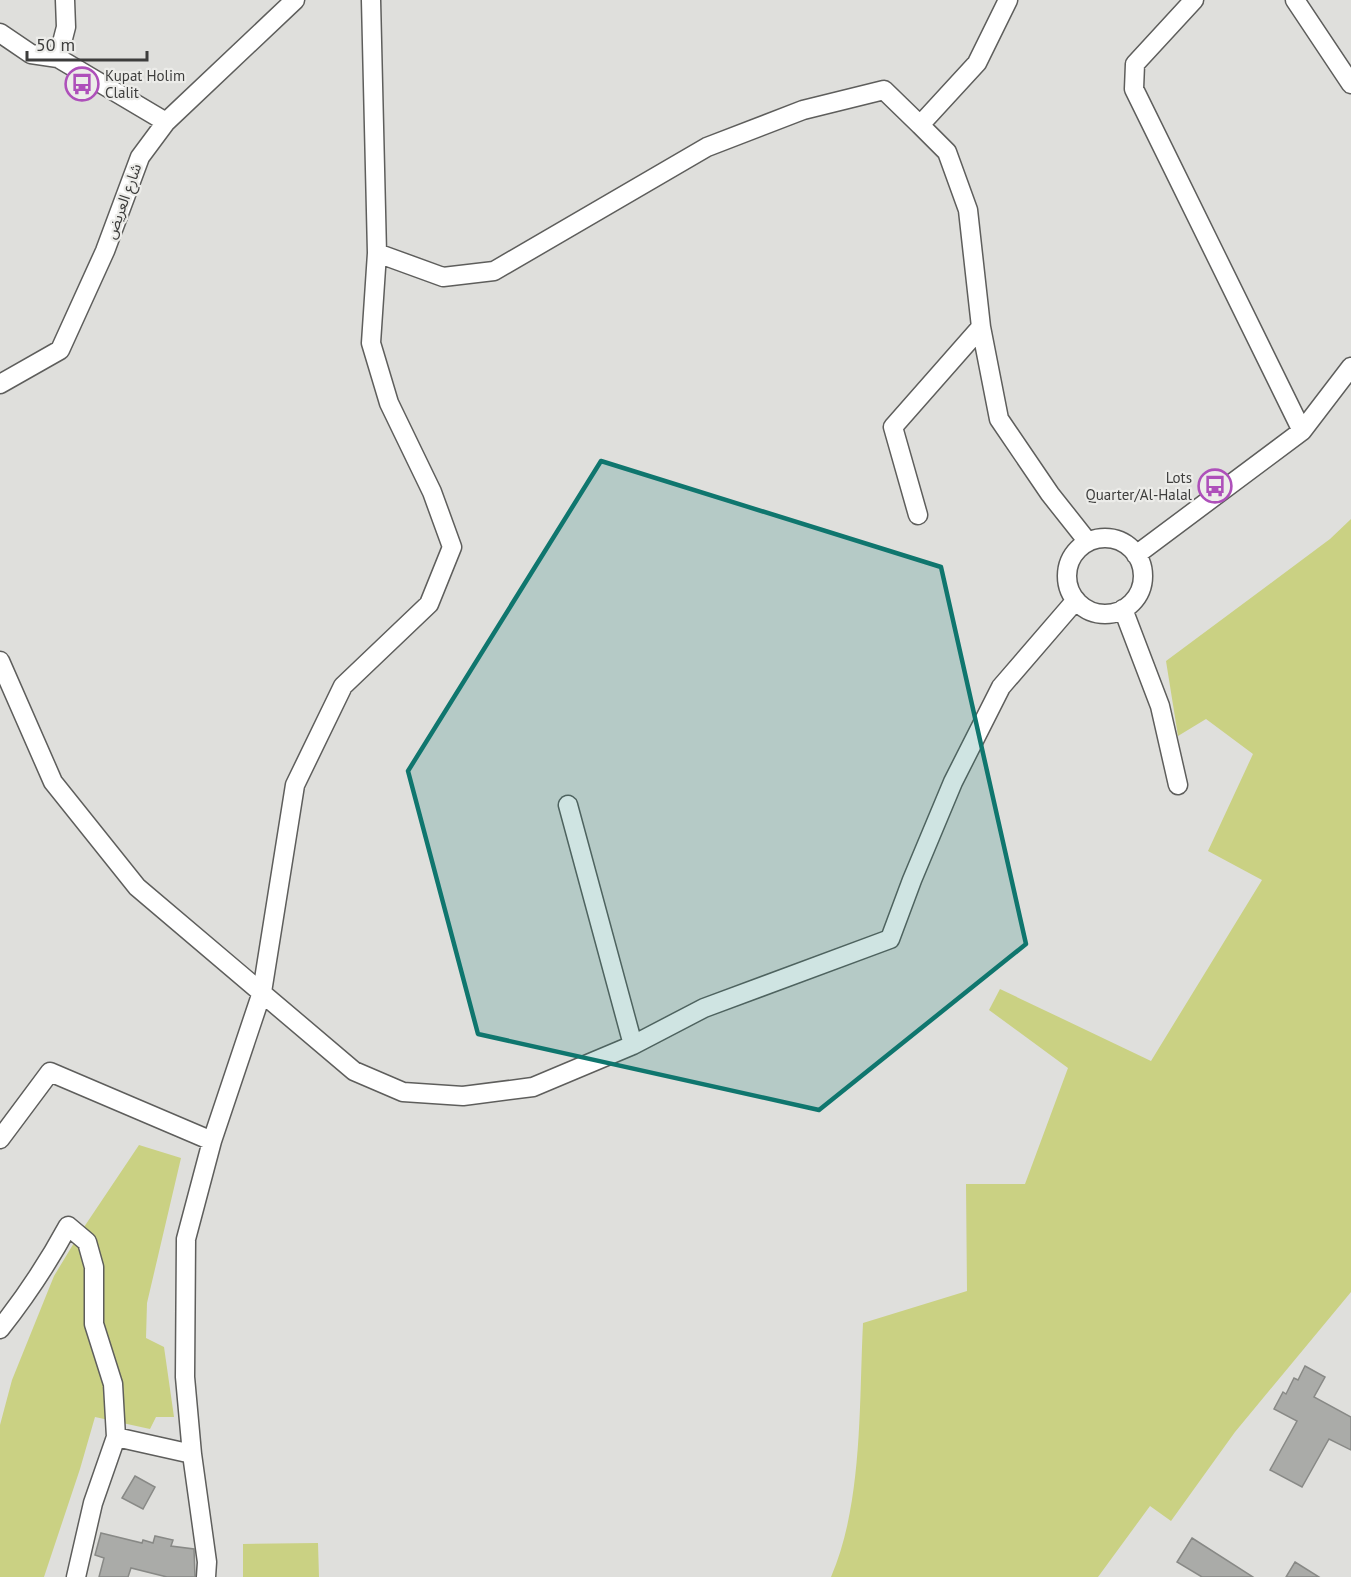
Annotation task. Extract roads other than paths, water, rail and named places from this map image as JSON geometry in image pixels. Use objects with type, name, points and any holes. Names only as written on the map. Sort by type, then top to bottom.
[{"type":"street","points":[[58,58],[66,27],[65,0]]},
{"type":"street","name":"شارع العريض","points":[[0,384],[60,350],[105,251],[140,157],[166,122],[295,0]]},
{"type":"street","points":[[206,1577],[207,1562],[192,1454],[185,1377],[186,1239],[212,1141],[262,992],[295,785],[343,686],[429,604],[452,547],[432,492],[389,403],[370,343],[377,253],[371,0]]},
{"type":"street","points":[[920,125],[977,63],[1008,0]]},
{"type":"street","points":[[1194,0],[1135,64],[1134,89],[1302,431]]},
{"type":"street","points":[[1295,0],[1351,84]]},
{"type":"street","points":[[0,33],[31,54],[58,58],[166,122]]},
{"type":"street","points":[[377,253],[443,277],[494,271],[707,147],[803,110],[884,90],[947,152],[969,210],[981,327],[999,419],[1050,494],[1088,542]]},
{"type":"street","points":[[918,515],[893,427],[981,327]]},
{"type":"street","points":[[1136,555],[1302,431],[1351,367]]},
{"type":"street","points":[[1098,538],[1109,538],[1129,546],[1136,555],[1142,566],[1143,578],[1140,590],[1133,601],[1123,609],[1111,613],[1098,613],[1086,608],[1076,600],[1067,579],[1072,557],[1079,548],[1098,538]]},
{"type":"street","points":[[0,661],[53,782],[136,887],[354,1071],[403,1092],[463,1096],[533,1087],[633,1045],[704,1008],[890,939],[953,782],[1000,687],[1076,600]]},
{"type":"street","points":[[1123,609],[1160,706],[1178,785]]},
{"type":"street","points":[[568,806],[633,1045]]},
{"type":"street","points":[[0,1139],[50,1072],[212,1141]]},
{"type":"street","points":[[0,1329],[50,1260],[68,1226],[87,1242],[94,1267],[94,1324],[113,1384],[116,1437],[93,1503],[76,1577]]},
{"type":"street","points":[[116,1437],[192,1454]]},
{"type":"place","name":"Kupat Holim Clalit","points":[[82,84]]},
{"type":"place","name":"Lots Quarter/Al-Halal","points":[[1215,486]]}]
